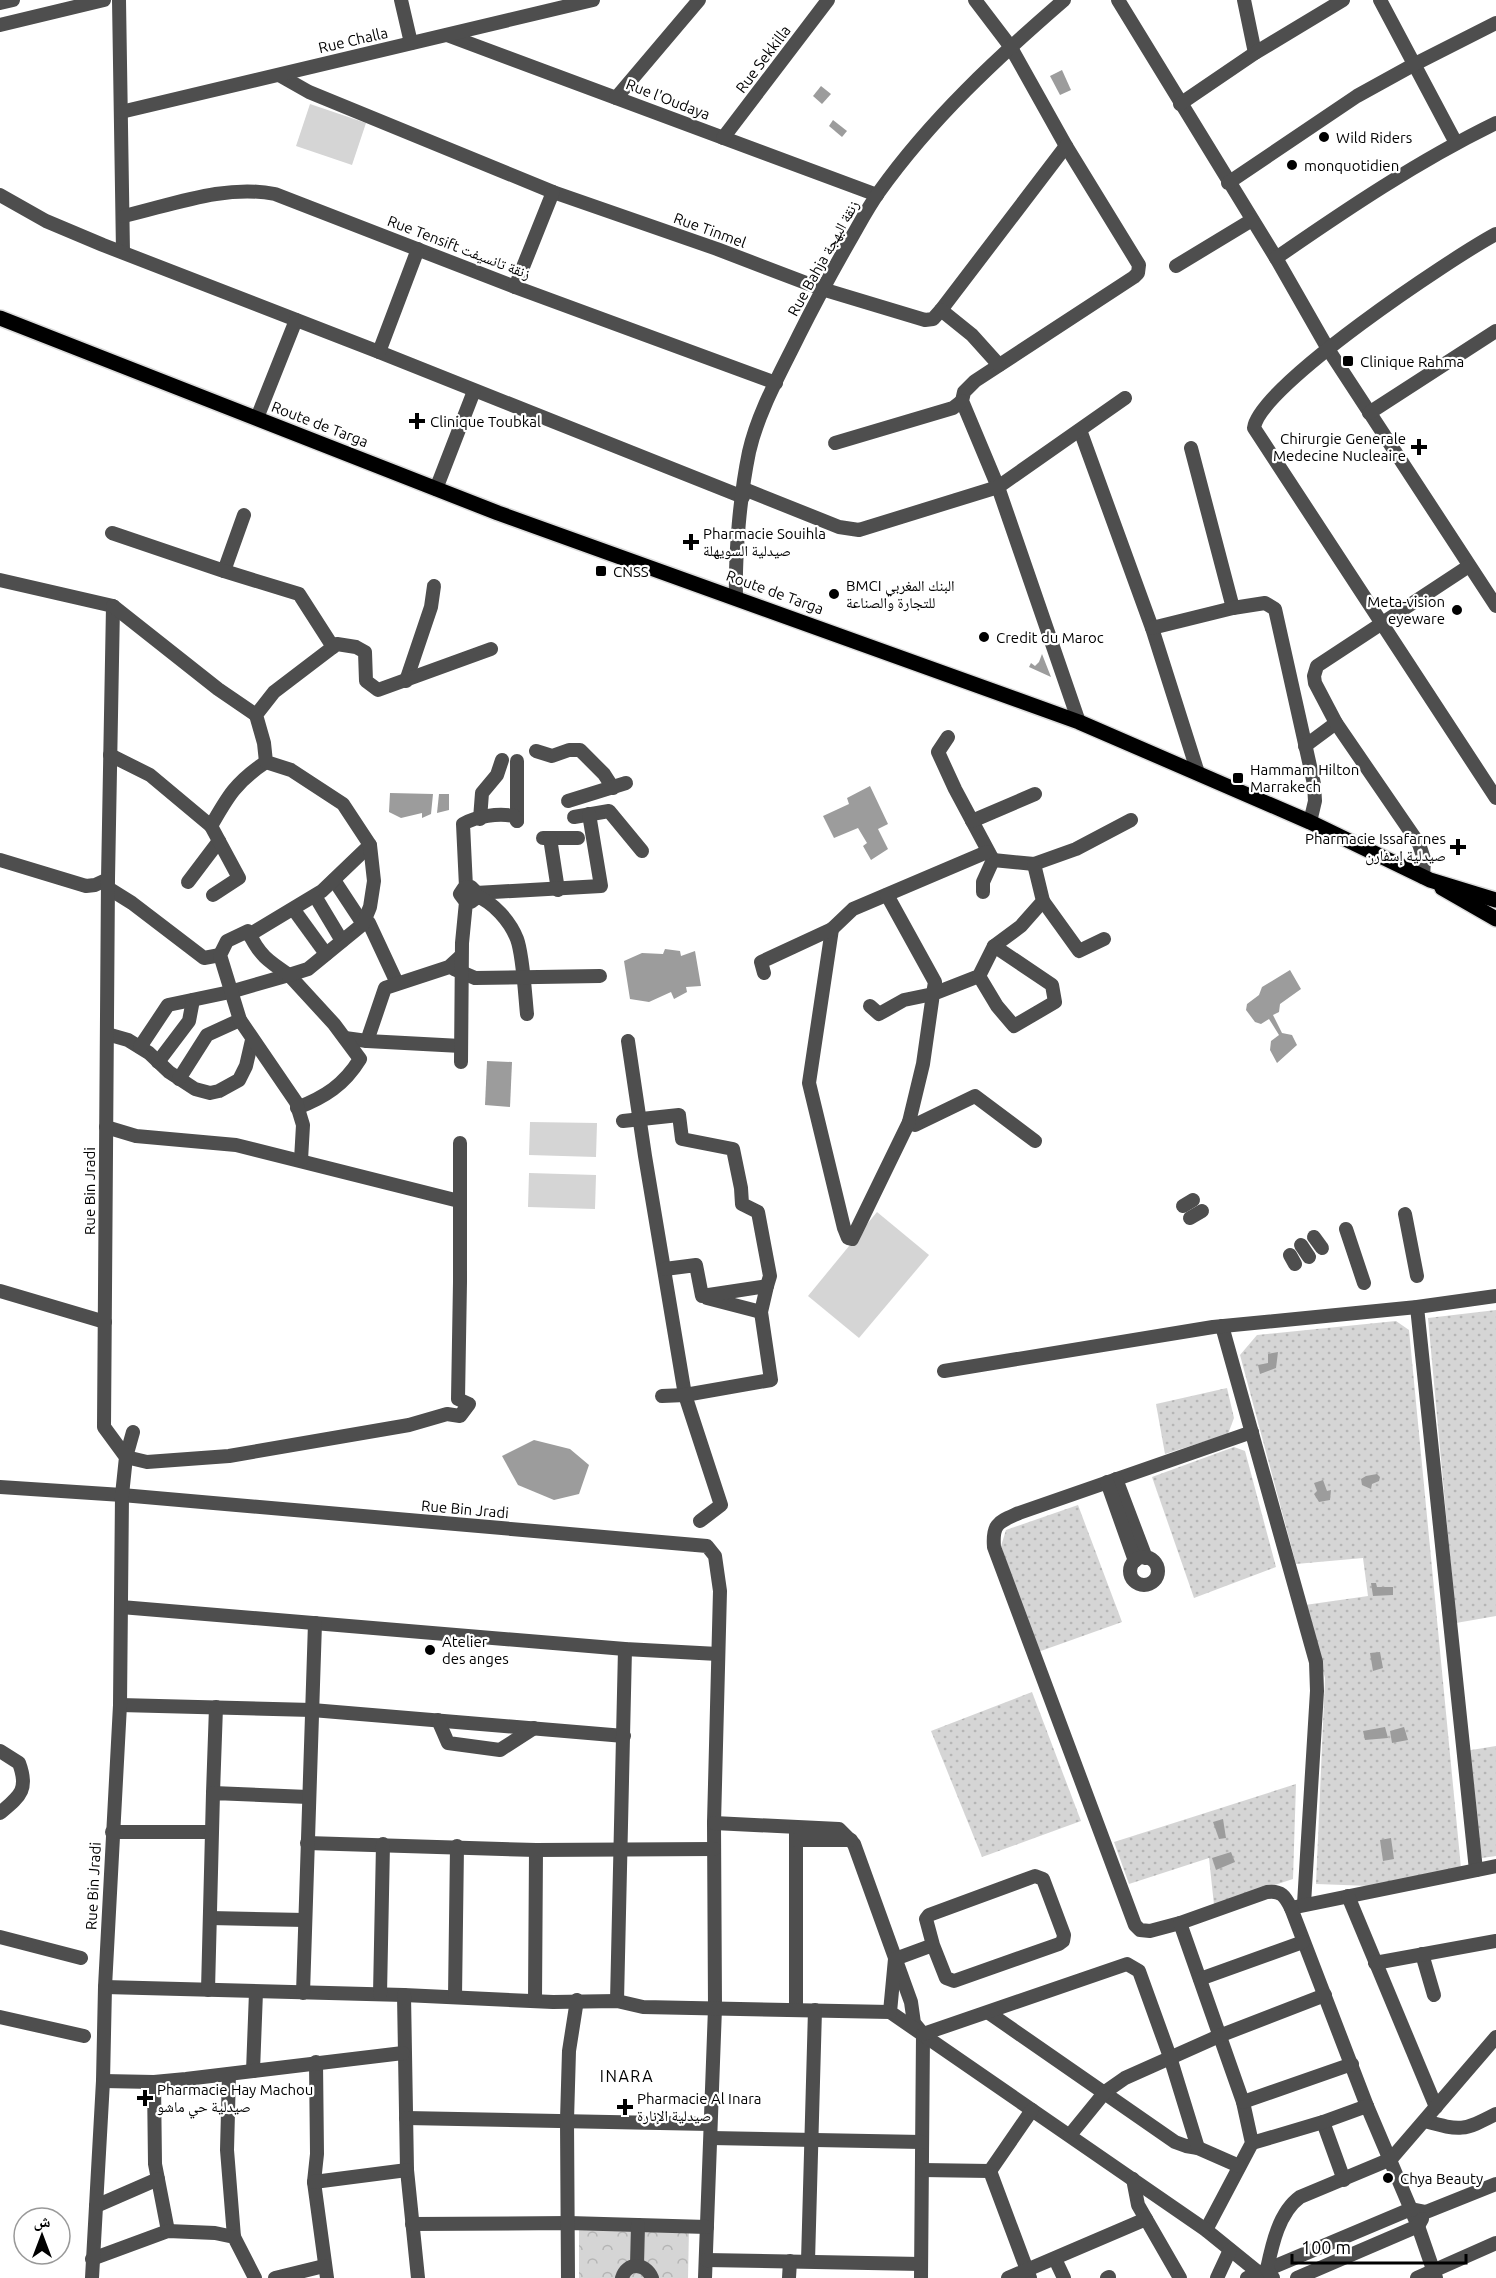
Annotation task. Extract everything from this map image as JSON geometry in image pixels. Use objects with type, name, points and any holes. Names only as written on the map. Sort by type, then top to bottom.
[{"type":"main road","name":"Route de Targa","points":[[0,318],[436,489],[1079,722],[1310,822],[1427,878],[1496,900]]},
{"type":"main road","name":"Route de Targa","points":[[1427,878],[1461,901],[1496,919]]},
{"type":"street","points":[[0,3],[13,0]]},
{"type":"street","points":[[0,25],[104,0]]},
{"type":"street","points":[[119,0],[123,252]]},
{"type":"street","points":[[401,0],[411,43]]},
{"type":"street","name":"Rue Challa","points":[[120,112],[592,0]]},
{"type":"street","points":[[616,98],[699,0]]},
{"type":"street","name":"Rue Sekkilla","points":[[723,138],[828,0]]},
{"type":"street","points":[[835,443],[953,408],[962,401],[968,387],[1138,273],[1137,261],[1066,146],[1010,46],[975,0]]},
{"type":"street","name":"Rue Bahja زنقة البهجة","points":[[736,597],[736,563],[743,493],[753,438],[776,383],[822,289],[877,195],[946,111],[1010,46],[1064,0]]},
{"type":"street","points":[[1118,0],[1276,258],[1328,349],[1496,606]]},
{"type":"street","points":[[1245,0],[1255,53]]},
{"type":"street","points":[[1180,104],[1255,53],[1343,0]]},
{"type":"street","points":[[1380,0],[1456,143]]},
{"type":"street","points":[[1228,183],[1357,96],[1496,23]]},
{"type":"street","name":"Rue l'Oudaya","points":[[447,34],[877,195]]},
{"type":"street","name":"Rue Tinmel","points":[[279,75],[309,92],[553,192],[717,249],[822,289],[925,320],[933,319],[941,310]]},
{"type":"street","points":[[1276,258],[1356,202],[1456,143],[1496,123]]},
{"type":"street","points":[[999,365],[972,335],[941,310],[1066,146]]},
{"type":"street","name":"Rue Tensift زنقة تانسيفت","points":[[124,216],[225,192],[261,191],[275,194],[515,287],[776,383]]},
{"type":"street","points":[[515,287],[553,192]]},
{"type":"street","points":[[0,195],[46,221],[474,391],[839,527],[860,530],[998,488],[1125,398]]},
{"type":"street","points":[[1176,266],[1252,220]]},
{"type":"street","points":[[1496,234],[1387,304],[1328,349],[1259,413],[1254,428],[1496,798]]},
{"type":"street","points":[[379,352],[418,249]]},
{"type":"street","points":[[257,418],[296,320]]},
{"type":"street","points":[[1369,413],[1496,331]]},
{"type":"street","points":[[436,489],[474,391]]},
{"type":"street","points":[[962,401],[998,488],[1079,722]]},
{"type":"street","points":[[1080,430],[1152,628],[1198,772]]},
{"type":"street","points":[[1191,448],[1233,608]]},
{"type":"street","points":[[224,571],[244,515]]},
{"type":"street","points":[[112,533],[299,594],[333,647]]},
{"type":"street","points":[[1427,878],[1419,844],[1336,723],[1314,676],[1317,666],[1469,566]]},
{"type":"street","points":[[0,580],[113,606],[218,689],[256,715],[261,728],[266,762]]},
{"type":"street","points":[[406,681],[431,608],[434,586]]},
{"type":"street","points":[[1152,628],[1233,608],[1265,603],[1275,609],[1314,784],[1315,801],[1310,822]]},
{"type":"street","name":"Rue Bin Jradi","points":[[92,2278],[120,1705],[122,1495],[126,1457],[104,1427],[108,884],[113,606]]},
{"type":"street","points":[[256,715],[274,692],[337,644],[356,647],[364,652],[366,681],[378,690],[491,649]]},
{"type":"street","points":[[1295,693],[1315,682]]},
{"type":"street","points":[[1305,746],[1336,723]]},
{"type":"street","points":[[948,737],[938,752],[990,856],[982,892]]},
{"type":"street","points":[[536,751],[552,756],[569,750],[580,750],[604,774],[619,785],[568,801]]},
{"type":"street","points":[[111,755],[150,775],[211,826],[239,878],[213,895]]},
{"type":"street","points":[[480,819],[482,793],[497,775],[502,760]]},
{"type":"street","points":[[461,1062],[455,969],[461,956],[471,895],[463,824],[471,820],[501,814],[514,816],[517,821],[517,761]]},
{"type":"street","points":[[140,1047],[168,1005],[230,992],[308,969],[363,924],[370,907],[374,881],[370,845],[343,804],[291,770],[266,762],[250,772],[230,793],[211,826]]},
{"type":"street","points":[[972,821],[1035,794]]},
{"type":"street","points":[[574,817],[609,811],[642,851]]},
{"type":"street","points":[[471,895],[601,886],[589,814]]},
{"type":"street","points":[[764,973],[761,962],[832,929],[853,909],[887,896],[955,864],[990,856],[1034,864],[1076,849],[1131,820]]},
{"type":"street","points":[[558,890],[547,838],[578,838]]},
{"type":"street","points":[[188,882],[219,841]]},
{"type":"street","points":[[249,935],[315,896],[370,845]]},
{"type":"street","points":[[0,860],[86,886],[108,884],[204,958],[220,955]]},
{"type":"street","points":[[1034,864],[1043,901],[1079,951],[1104,939]]},
{"type":"street","points":[[334,880],[363,924]]},
{"type":"street","points":[[471,895],[486,899],[499,912],[517,939],[527,1014]]},
{"type":"street","points":[[315,896],[342,941]]},
{"type":"street","points":[[832,929],[809,1083],[844,1228],[848,1238],[852,1239],[909,1122],[923,1064],[935,982],[887,896]]},
{"type":"street","points":[[870,1006],[879,1014],[904,1000],[933,994],[979,976],[994,946],[1021,926],[1043,901]]},
{"type":"street","points":[[294,910],[326,954]]},
{"type":"street","points":[[363,924],[369,923],[397,983]]},
{"type":"street","points":[[297,1108],[318,1100],[350,1076],[360,1059],[345,1038],[289,975],[274,967],[267,960],[255,946],[248,931],[227,941],[220,955],[240,1020],[283,1083],[297,1108],[303,1125],[301,1160]]},
{"type":"street","points":[[979,976],[997,1006],[1014,1026],[1055,1002],[1052,985],[994,946]]},
{"type":"street","points":[[368,1041],[385,988],[397,983],[455,969],[475,978],[600,976]]},
{"type":"street","points":[[158,1062],[189,1021],[193,1000]]},
{"type":"street","points":[[179,1079],[207,1035],[240,1020]]},
{"type":"street","points":[[107,1034],[128,1040],[149,1053],[179,1079],[195,1089],[210,1093],[219,1091],[239,1080],[246,1066],[252,1040]]},
{"type":"street","points":[[345,1038],[461,1046]]},
{"type":"street","points":[[628,1041],[685,1395],[721,1505],[700,1521]]},
{"type":"street","points":[[909,1122],[915,1125],[975,1096],[1035,1142]]},
{"type":"street","points":[[623,1121],[679,1115],[682,1139],[733,1149],[742,1204],[758,1212],[770,1276],[761,1312],[771,1380],[685,1395],[662,1396]]},
{"type":"street","points":[[106,1127],[136,1136],[236,1145],[459,1201]]},
{"type":"street","points":[[133,1432],[126,1457],[147,1462],[229,1456],[409,1425],[447,1414],[460,1416],[469,1404],[458,1399],[460,1143]]},
{"type":"street","points":[[1405,1214],[1418,1276]]},
{"type":"street","points":[[1346,1229],[1364,1283]]},
{"type":"street","points":[[665,1269],[696,1265],[702,1296]]},
{"type":"street","points":[[702,1296],[767,1286]]},
{"type":"street","points":[[0,1291],[105,1322]]},
{"type":"street","points":[[702,1296],[761,1312]]},
{"type":"street","points":[[944,1371],[1222,1326],[1417,1307],[1496,1296]]},
{"type":"street","points":[[1417,1307],[1476,1870]]},
{"type":"street","points":[[1222,1326],[1317,1672],[1298,1906],[1303,1942],[1367,2106],[1418,2226],[1435,2274]]},
{"type":"street","points":[[1252,1432],[1019,1513],[1000,1521],[993,1534],[994,1547],[1135,1925],[1145,1931],[1180,1923],[1273,1891],[1283,1894],[1298,1906],[1496,1866]]},
{"type":"street","points":[[1112,1480],[1140,1559]]},
{"type":"street","name":"Rue Bin Jradi","points":[[0,1487],[122,1495],[707,1546],[718,1568],[720,1591],[718,1654]]},
{"type":"street","points":[[121,1606],[625,1649],[718,1654],[714,1823],[714,2008],[705,2278]]},
{"type":"street","points":[[303,1993],[315,1623]]},
{"type":"street","points":[[617,2001],[625,1649]]},
{"type":"street","points":[[120,1705],[312,1710],[624,1736]]},
{"type":"street","points":[[208,1990],[216,1707]]},
{"type":"street","points":[[438,1720],[448,1743],[500,1750],[534,1728]]},
{"type":"street","points":[[0,1751],[18,1763],[24,1782],[21,1794],[0,1813]]},
{"type":"street","points":[[213,1793],[308,1797]]},
{"type":"street","points":[[706,2260],[808,2261],[921,2271],[923,2034],[914,2023],[911,2002],[860,1858],[851,1840],[714,1823]]},
{"type":"street","points":[[112,1832],[211,1832]]},
{"type":"street","points":[[796,1834],[796,2009]]},
{"type":"street","points":[[307,1842],[536,1850],[714,1850]]},
{"type":"street","points":[[380,1994],[383,1844]]},
{"type":"street","points":[[454,1997],[458,1846]]},
{"type":"street","points":[[535,2000],[536,1850]]},
{"type":"street","points":[[1035,1876],[1043,1879],[1047,1885],[1064,1935],[1063,1941],[1059,1944],[954,1981],[946,1978],[933,1945],[926,1919],[929,1915],[1035,1876]]},
{"type":"street","points":[[1348,1896],[1436,2107]]},
{"type":"street","points":[[210,1918],[305,1920]]},
{"type":"street","points":[[1180,1923],[1243,2102],[1252,2143],[1206,2230]]},
{"type":"street","points":[[0,1937],[81,1958]]},
{"type":"street","points":[[1375,1963],[1496,1941]]},
{"type":"street","points":[[1200,1978],[1303,1942]]},
{"type":"street","points":[[894,1959],[933,1945]]},
{"type":"street","points":[[1422,1954],[1434,1995]]},
{"type":"street","points":[[890,2012],[894,1959]]},
{"type":"street","points":[[923,2034],[1127,1964],[1139,1971],[1170,2057],[1198,2148]]},
{"type":"street","points":[[105,1987],[380,1994],[553,2002],[617,2001],[643,2007],[890,2012],[1206,2230],[1261,2274]]},
{"type":"street","points":[[254,2071],[256,1992]]},
{"type":"street","points":[[404,1995],[403,2053],[407,2170],[418,2278]]},
{"type":"street","points":[[1070,2135],[1105,2092],[1125,2078],[1219,2036],[1325,1995]]},
{"type":"street","points":[[568,2278],[569,2051],[577,2000]]},
{"type":"street","points":[[808,2261],[815,2010]]},
{"type":"street","points":[[989,2013],[1175,2142],[1198,2148],[1239,2166]]},
{"type":"street","points":[[0,2017],[84,2036]]},
{"type":"street","points":[[1261,2274],[1291,2204],[1300,2197],[1391,2159],[1494,2042]]},
{"type":"street","points":[[103,2081],[154,2082],[403,2053]]},
{"type":"street","points":[[275,2278],[325,2272],[314,2182],[317,2154],[316,2062]]},
{"type":"street","points":[[1243,2102],[1352,2064]]},
{"type":"street","points":[[229,2074],[227,2150],[234,2237],[255,2278]]},
{"type":"street","points":[[154,2082],[155,2164],[168,2231]]},
{"type":"street","points":[[1252,2143],[1367,2106]]},
{"type":"street","points":[[990,2171],[1032,2110]]},
{"type":"street","points":[[1425,2121],[1455,2129],[1472,2127],[1496,2114]]},
{"type":"street","points":[[406,2118],[567,2120],[813,2138],[921,2142]]},
{"type":"street","points":[[1323,2122],[1344,2180]]},
{"type":"street","points":[[314,2182],[407,2170]]},
{"type":"street","points":[[922,2170],[990,2171]]},
{"type":"street","points":[[990,2171],[1028,2274]]},
{"type":"street","points":[[96,2206],[158,2179]]},
{"type":"street","points":[[1133,2179],[1135,2196],[1180,2278]]},
{"type":"street","points":[[1261,2274],[1411,2209],[1426,2212],[1496,2184]]},
{"type":"street","points":[[1297,2278],[1418,2226],[1426,2212]]},
{"type":"street","points":[[1008,2278],[1028,2274],[1055,2259],[1146,2219]]},
{"type":"street","points":[[412,2224],[568,2223],[707,2227]]},
{"type":"street","points":[[637,2265],[638,2225]]},
{"type":"street","points":[[92,2259],[168,2231],[215,2233],[234,2237]]},
{"type":"street","points":[[1417,2278],[1435,2274],[1496,2243]]},
{"type":"street","points":[[1217,2278],[1230,2250]]},
{"type":"street","points":[[1055,2259],[1064,2278]]},
{"type":"street","points":[[789,2278],[790,2261]]},
{"type":"street","points":[[622,2278],[628,2268],[637,2265],[648,2270],[652,2278]]},
{"type":"green space","points":[[310,104],[366,123],[352,165],[296,146]]},
{"type":"green space","points":[[530,1122],[597,1123],[596,1157],[529,1155]]},
{"type":"green space","points":[[529,1173],[596,1175],[595,1209],[528,1207]]},
{"type":"green space","points":[[877,1212],[929,1255],[859,1338],[808,1296]]},
{"type":"green space","points":[[1496,1310],[1496,1616],[1456,1623],[1428,1318]]},
{"type":"green space","points":[[1396,1321],[1409,1330],[1461,1868],[1371,1886],[1316,1884],[1325,1678],[1305,1605],[1368,1596],[1363,1558],[1296,1564],[1240,1355],[1257,1335]]},
{"type":"green space","points":[[1227,1388],[1234,1418],[1228,1434],[1165,1454],[1156,1404]]},
{"type":"green space","points":[[1234,1447],[1245,1451],[1276,1567],[1194,1598],[1152,1477]]},
{"type":"green space","points":[[1078,1505],[1122,1622],[1038,1652],[1001,1546],[1006,1530]]},
{"type":"green space","points":[[1032,1692],[1081,1821],[982,1857],[931,1731]]},
{"type":"green space","points":[[1496,1746],[1496,1856],[1482,1858],[1465,1751]]},
{"type":"green space","points":[[1296,1784],[1293,1879],[1214,1905],[1209,1858],[1129,1884],[1114,1842]]},
{"type":"green space","points":[[579,2227],[689,2229],[688,2278],[579,2278]]},
{"type":"shaded area","points":[[1062,70],[1071,90],[1060,95],[1050,76]]},
{"type":"shaded area","points":[[821,86],[831,94],[822,104],[813,96]]},
{"type":"shaded area","points":[[833,120],[847,131],[842,137],[829,126]]},
{"type":"shaded area","points":[[1042,654],[1051,677],[1029,667],[1031,663],[1035,666],[1039,662]]},
{"type":"shaded area","points":[[870,786],[888,824],[878,829],[888,849],[871,860],[863,846],[867,843],[858,828],[834,838],[823,816],[849,804],[847,798]]},
{"type":"shaded area","points":[[390,793],[433,794],[431,814],[422,818],[422,813],[401,818],[389,812]]},
{"type":"shaded area","points":[[439,794],[449,794],[449,810],[437,813]]},
{"type":"shaded area","points":[[665,949],[680,951],[681,956],[695,951],[701,986],[686,987],[687,992],[674,999],[671,992],[649,1002],[630,999],[624,961],[642,953],[663,954]]},
{"type":"shaded area","points":[[1290,970],[1301,989],[1280,1004],[1279,1012],[1273,1015],[1282,1033],[1292,1035],[1297,1045],[1277,1063],[1270,1050],[1271,1041],[1279,1035],[1269,1019],[1261,1024],[1255,1022],[1246,1010],[1247,1004],[1259,995],[1262,987]]},
{"type":"shaded area","points":[[487,1061],[512,1062],[510,1107],[485,1105]]},
{"type":"shaded area","points":[[1278,1352],[1276,1368],[1260,1374],[1258,1365],[1268,1363],[1268,1354]]},
{"type":"shaded area","points":[[534,1440],[570,1449],[589,1465],[579,1494],[554,1500],[518,1485],[502,1456]]},
{"type":"shaded area","points":[[1377,1474],[1380,1477],[1379,1481],[1372,1484],[1371,1489],[1362,1485],[1361,1479]]},
{"type":"shaded area","points":[[1323,1480],[1327,1491],[1331,1490],[1330,1500],[1319,1502],[1314,1494],[1317,1491],[1314,1483]]},
{"type":"shaded area","points":[[1371,1583],[1376,1583],[1377,1587],[1393,1587],[1393,1595],[1373,1596]]},
{"type":"shaded area","points":[[1380,1652],[1383,1668],[1373,1671],[1370,1653]]},
{"type":"shaded area","points":[[1385,1727],[1388,1738],[1365,1740],[1363,1731]]},
{"type":"shaded area","points":[[1404,1727],[1408,1740],[1392,1743],[1390,1731]]},
{"type":"shaded area","points":[[1223,1819],[1226,1838],[1219,1839],[1213,1822]]},
{"type":"shaded area","points":[[1391,1838],[1394,1859],[1383,1861],[1380,1840]]},
{"type":"shaded area","points":[[1231,1852],[1235,1862],[1216,1870],[1212,1858]]},
{"type":"place","name":"Wild Riders","points":[[1324,137]]},
{"type":"place","name":"monquotidien","points":[[1292,165]]},
{"type":"place","name":"Clinique Rahma","points":[[1348,361]]},
{"type":"place","name":"Clinique Toubkal","points":[[417,421]]},
{"type":"place","name":"Chirurgie Generale Medecine Nucleaire","points":[[1419,447]]},
{"type":"place","name":"Pharmacie Souihla صيدلية السويهلة","points":[[691,542]]},
{"type":"place","name":"CNSS","points":[[601,571]]},
{"type":"place","name":"BMCI البنك المغربي للتجارة والصناعة","points":[[834,594]]},
{"type":"place","name":"Meta-vision eyeware","points":[[1457,610]]},
{"type":"place","name":"Credit du Maroc","points":[[984,637]]},
{"type":"place","name":"Hammam Hilton Marrakech","points":[[1238,778]]},
{"type":"place","name":"Pharmacie Issafarnes صيدلية إسفارن","points":[[1458,847]]},
{"type":"place","name":"Atelier des anges","points":[[430,1650]]},
{"type":"place","name":"Pharmacie Hay Machou صيدلية حي ماشو","points":[[145,2098]]},
{"type":"place","name":"Pharmacie Al Inara صيدلية الإنارة","points":[[625,2107]]},
{"type":"place","name":"Chya Beauty","points":[[1388,2178]]},
{"type":"district","name":"INARA","points":[[627,2076]]}]
